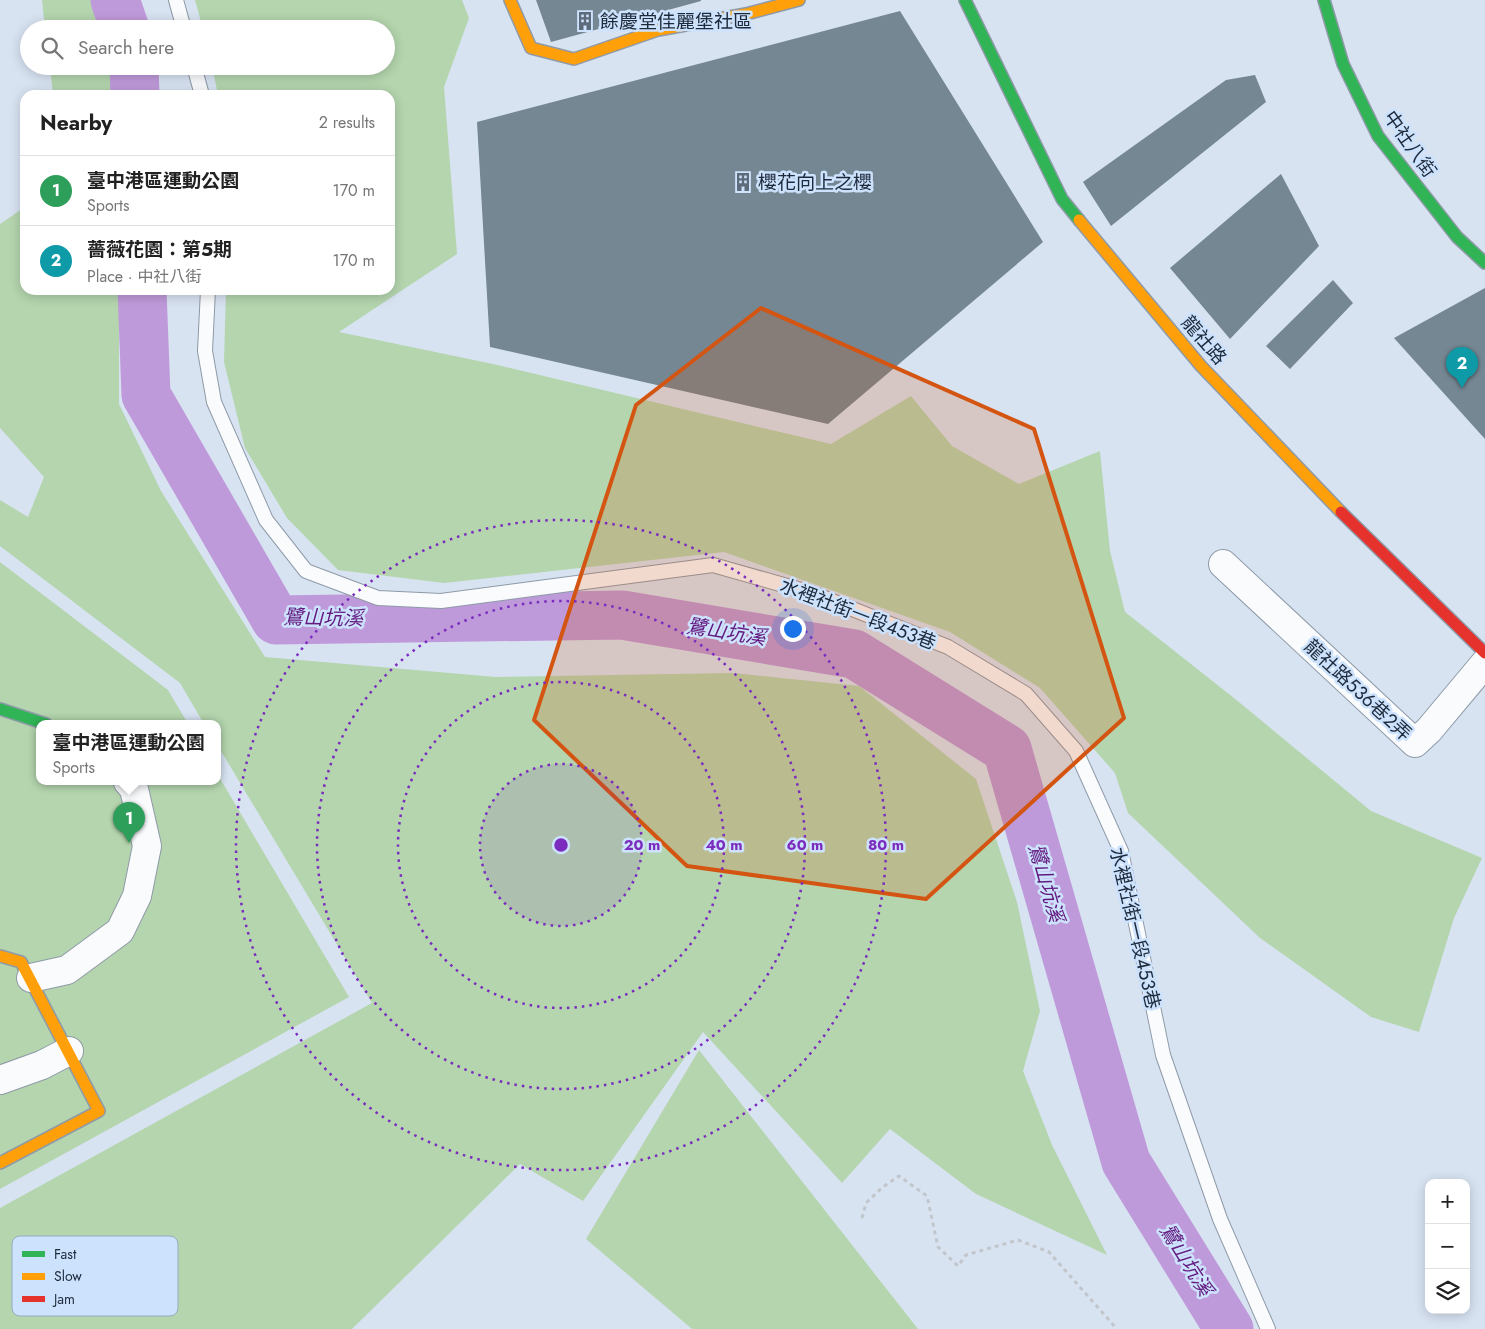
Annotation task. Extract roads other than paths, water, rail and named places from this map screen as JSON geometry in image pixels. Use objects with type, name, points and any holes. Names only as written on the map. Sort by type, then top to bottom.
[{"type":"street","points":[[510,0],[531,48],[574,59],[658,30],[746,14],[799,0]]},
{"type":"street","name":"龍社路","points":[[965,0],[1062,199],[1208,373],[1344,516],[1485,653]]},
{"type":"street","name":"中社八街","points":[[1324,0],[1343,64],[1378,136],[1456,237],[1485,263]]},
{"type":"street","name":"龍社路536巷2弄","points":[[1222,564],[1415,744],[1485,663]]},
{"type":"street","points":[[0,709],[36,721]]},
{"type":"street","points":[[31,978],[67,970],[120,931],[137,896],[148,846],[134,790],[130,785]]},
{"type":"street","points":[[0,956],[21,962],[99,1110],[0,1163]]},
{"type":"street","points":[[0,1080],[42,1065],[68,1051]]},
{"type":"lane","points":[[176,0],[182,20]]},
{"type":"lane","points":[[196,75],[201,90]]},
{"type":"lane","name":"水裡社街一段453巷","points":[[208,295],[205,351],[214,402],[266,520],[306,571],[378,598],[441,601],[713,565],[812,592],[939,644],[1026,694],[1076,751],[1120,851],[1163,1054],[1220,1219],[1268,1329]]},
{"type":"waterway","name":"鷺山坑溪","points":[[115,0],[122,20]]},
{"type":"waterway","name":"鷺山坑溪","points":[[134,75],[135,90]]},
{"type":"waterway","name":"鷺山坑溪","points":[[142,295],[146,395],[276,620],[622,615],[854,654],[1007,749],[1126,1162],[1229,1329]]},
{"type":"place","name":"餘慶堂佳麗堡社區","points":[[585,21]]},
{"type":"place","name":"櫻花向上之櫻","points":[[743,182]]},
{"type":"place","name":"薔薇花園：第5期","points":[[1462,388]]},
{"type":"place","name":"臺中港區運動公園","points":[[129,843]]}]
